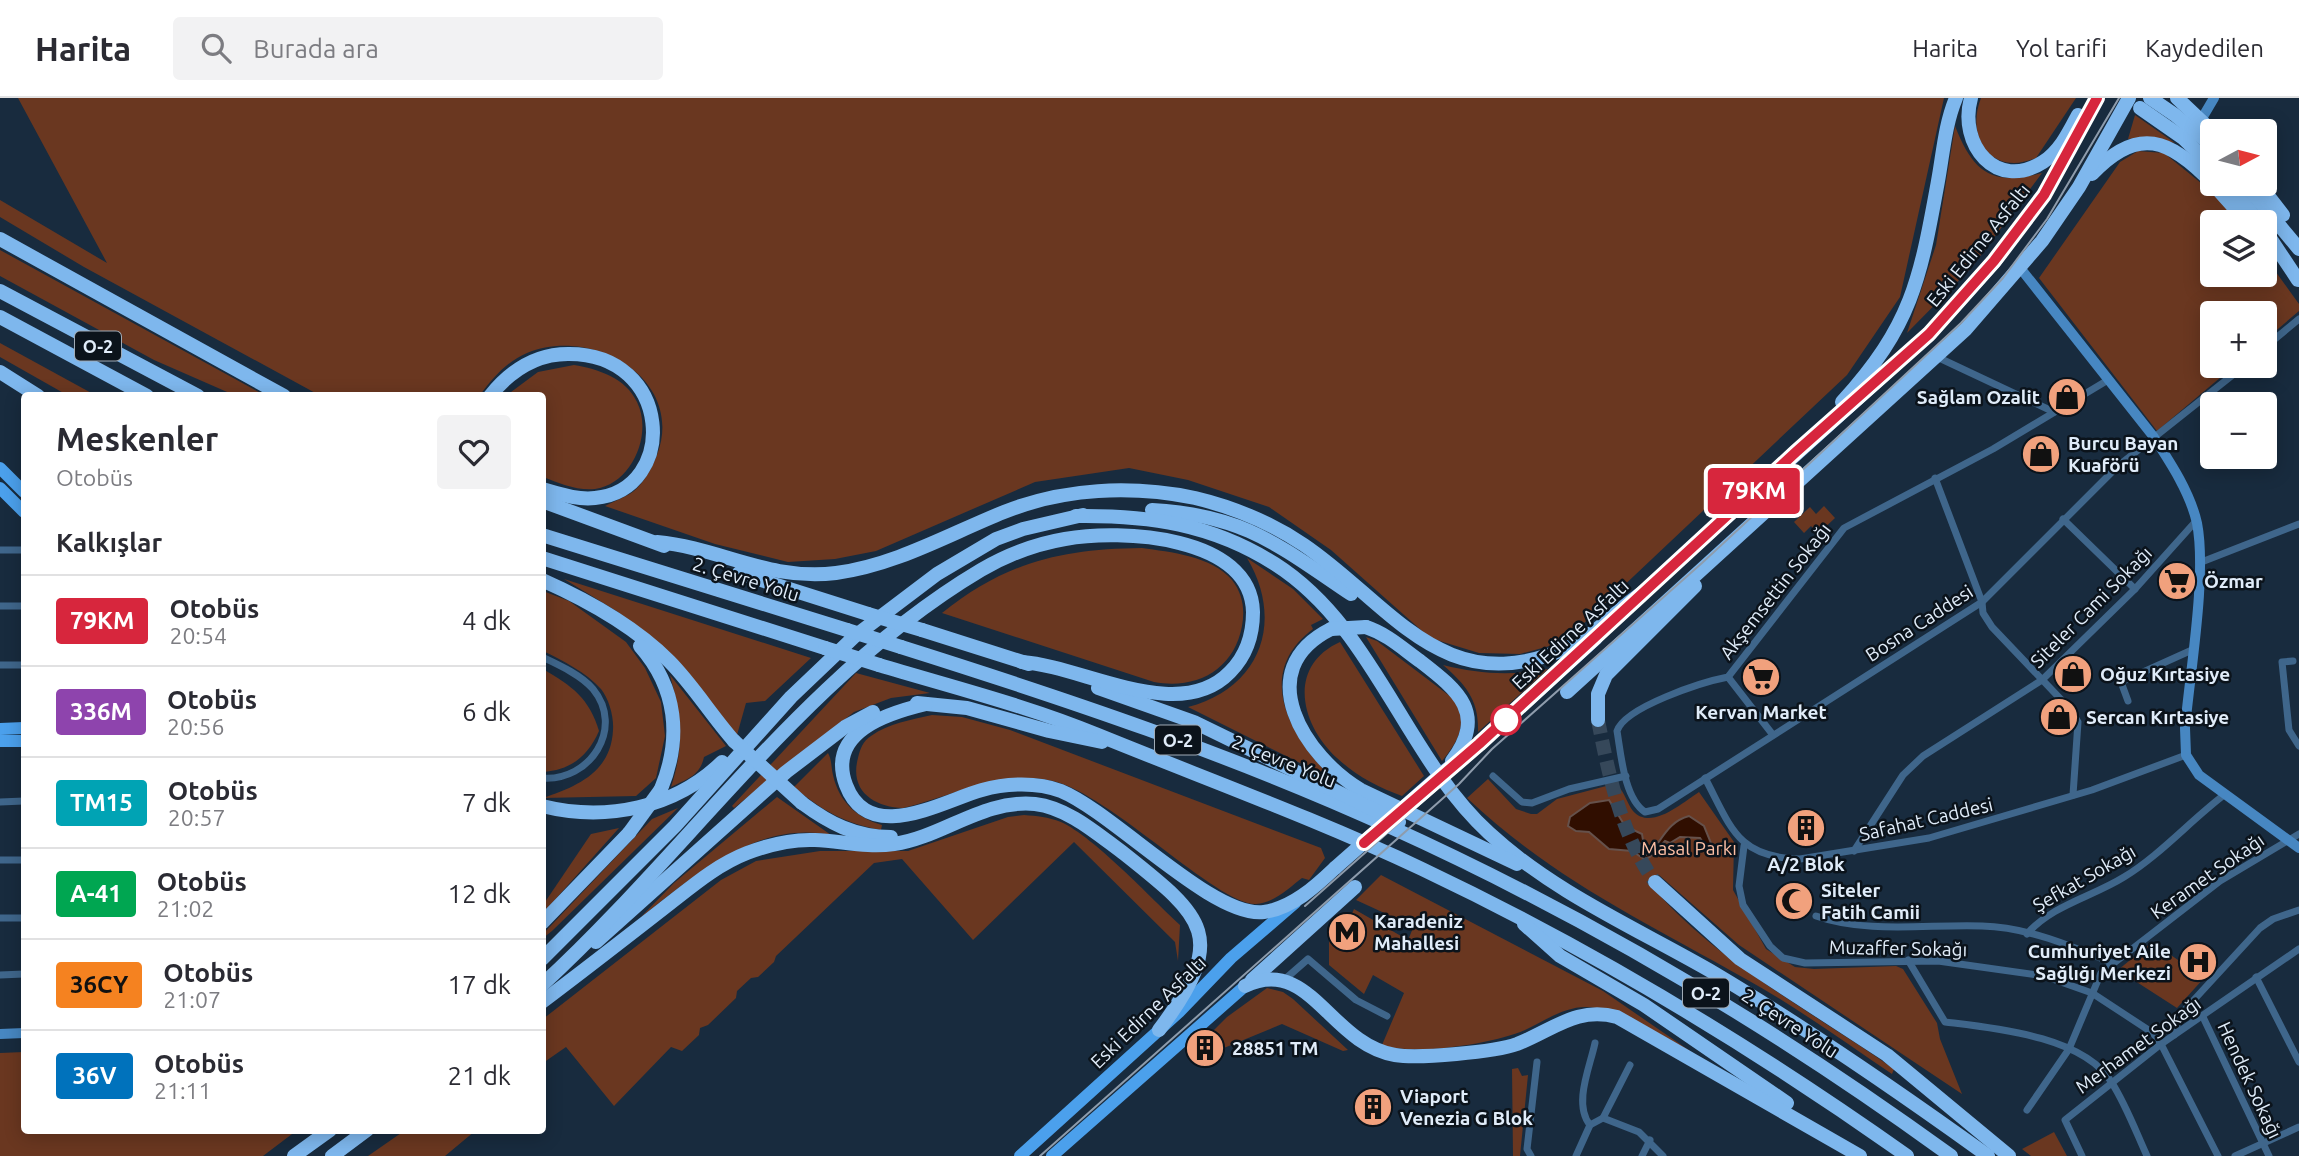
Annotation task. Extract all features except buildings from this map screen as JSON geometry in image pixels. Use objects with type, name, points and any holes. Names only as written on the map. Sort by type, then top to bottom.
[{"type":"highway","points":[[1796,452],[1880,358],[1907,311],[1923,259],[1956,98]]},
{"type":"highway","points":[[1971,98],[1967,126],[1974,146],[1993,165],[2018,171],[2032,168],[2056,150],[2087,98]]},
{"type":"highway","name":"Eski Edirne Asfaltı","points":[[1308,893],[1479,744],[1796,452],[1929,334],[1987,270],[2044,195],[2097,98]]},
{"type":"highway","points":[[2177,98],[2200,119]]},
{"type":"highway","points":[[2140,101],[2200,138]]},
{"type":"highway","points":[[2140,101],[2200,154]]},
{"type":"highway","points":[[1567,692],[1740,535],[1944,360],[2021,269],[2140,101]]},
{"type":"highway","points":[[2079,187],[2117,151],[2127,146],[2149,142],[2176,150],[2200,172]]},
{"type":"highway","points":[[2224,196],[2236,210]]},
{"type":"highway","points":[[2238,196],[2249,210]]},
{"type":"highway","points":[[2255,196],[2299,247]]},
{"type":"highway","points":[[2268,196],[2289,224],[2299,247]]},
{"type":"highway","points":[[0,239],[277,392]]},
{"type":"highway","points":[[2277,248],[2299,280]]},
{"type":"highway","points":[[2277,257],[2299,280]]},
{"type":"highway","name":"O-2","points":[[0,292],[190,392]]},
{"type":"highway","name":"O-2","points":[[0,317],[140,392]]},
{"type":"highway","points":[[494,392],[517,369],[537,359],[565,354],[598,358],[620,368],[647,397],[652,414],[652,443],[641,470],[629,484],[614,494],[592,499],[574,498],[546,490]]},
{"type":"highway","points":[[0,372],[32,392]]},
{"type":"highway","points":[[657,542],[685,546],[762,569],[796,574],[836,573],[887,562],[1026,504],[1077,493],[1145,490],[1211,502],[1277,529],[1323,560],[1414,637],[1454,656],[1492,663],[1518,661],[1553,653],[1576,643],[1645,590]]},
{"type":"highway","points":[[546,502],[696,558],[1022,662],[1194,722],[1390,816],[1447,853]]},
{"type":"highway","points":[[546,807],[570,811],[608,811],[663,801],[699,781],[760,729],[855,636],[937,574],[996,540],[1023,529],[1076,516],[1138,509],[1221,519],[1246,527],[1279,545],[1394,621]]},
{"type":"highway","points":[[1076,516],[1145,517],[1203,529],[1249,549],[1285,572],[1311,593],[1339,623],[1429,764],[1452,795],[1488,832],[1543,876]]},
{"type":"highway","name":"2. Çevre Yolu","points":[[546,535],[1041,691],[1190,744],[1337,804],[1447,853],[1599,931],[1701,989],[1825,1068],[1951,1156]]},
{"type":"highway","points":[[554,975],[849,667],[924,608],[984,568],[1032,547],[1064,539],[1104,535],[1134,536],[1179,544],[1216,557],[1240,576],[1248,592],[1253,623],[1245,652],[1224,678],[1197,691],[1158,694],[1055,666],[1022,662]]},
{"type":"highway","points":[[1598,720],[1598,694],[1606,675],[1740,535]]},
{"type":"highway","name":"O-2","points":[[546,559],[1039,715],[1321,824],[1516,915],[1696,1016],[1774,1065],[1907,1156]]},
{"type":"highway","points":[[546,582],[573,593],[615,620],[670,662],[734,741],[802,803],[832,824],[858,833],[888,837],[927,834]]},
{"type":"highway","points":[[546,919],[629,833],[661,789],[673,748],[669,694],[651,659],[615,620]]},
{"type":"highway","points":[[1445,771],[1467,734],[1468,713],[1464,702],[1436,674],[1391,639],[1366,627],[1331,629],[1318,636],[1299,653],[1290,677],[1293,710],[1301,729],[1330,768],[1362,790],[1543,876],[1757,999],[1877,1078],[1988,1156]]},
{"type":"highway","points":[[546,982],[614,926],[786,772],[845,727],[869,713],[897,704],[967,708],[1090,741],[1115,743]]},
{"type":"highway","points":[[926,704],[878,719],[857,732],[849,743],[844,757],[845,782],[857,803],[871,812],[886,817],[905,816],[998,786],[1055,789],[1090,806],[1230,906],[1243,911],[1264,912],[1308,893]]},
{"type":"highway","points":[[546,955],[675,826],[760,729]]},
{"type":"highway","points":[[546,999],[683,892],[735,858],[792,842],[813,840],[872,846],[895,844],[1003,806],[1036,804],[1050,808],[1093,830],[1171,890],[1190,911],[1195,922],[1199,959],[1193,981],[1159,1030]]},
{"type":"highway","points":[[1655,881],[1740,959],[1887,1055],[2009,1156]]},
{"type":"highway","points":[[1245,986],[1355,887]]},
{"type":"highway","points":[[1516,915],[1536,937],[1560,956],[1644,1005],[1866,1156]]},
{"type":"highway","points":[[1245,986],[1269,977],[1284,980],[1304,990],[1352,1037],[1384,1053],[1409,1057],[1508,1047],[1582,1014],[1618,1017],[1860,1156]]},
{"type":"highway","points":[[294,1156],[313,1134]]},
{"type":"highway","points":[[294,1156],[324,1134]]},
{"type":"highway","points":[[332,1156],[361,1134]]},
{"type":"main road","points":[[2202,119],[2214,98]]},
{"type":"main road","points":[[2021,269],[2153,436],[2170,462],[2196,521],[2199,563],[2185,728],[2186,755],[2199,775],[2224,795],[2294,837],[2299,848]]},
{"type":"main road","points":[[0,468],[21,489]]},
{"type":"main road","points":[[14,481],[1,490],[20,508]]},
{"type":"main road","points":[[0,729],[21,728]]},
{"type":"main road","points":[[0,741],[21,741]]},
{"type":"main road","name":"Eski Edirne Asfaltı","points":[[1020,1156],[1159,1030],[1231,958],[1308,893]]},
{"type":"main road","points":[[1052,1156],[1245,986]]},
{"type":"main road","points":[[0,1034],[21,1033]]},
{"type":"main road","points":[[0,1041],[21,1041]]},
{"type":"street","points":[[2277,337],[2299,318]]},
{"type":"street","points":[[1944,360],[2054,412]]},
{"type":"street","name":"Bosna Caddesi","points":[[1626,776],[1636,803],[1646,812],[1658,809],[1982,602],[2063,519],[2153,436],[2228,378]]},
{"type":"street","name":"Akşemsettin Sokağı","points":[[1626,776],[1617,731],[1622,720],[1664,699],[1728,677],[1844,528],[1993,449],[2108,380]]},
{"type":"street","points":[[1935,478],[1982,602],[1983,613],[1992,627],[2071,710],[2078,722],[2073,795]]},
{"type":"street","points":[[2063,519],[2135,589]]},
{"type":"street","name":"Siteler Cami Sokağı","points":[[1854,851],[1902,775],[1923,755],[2042,680],[2135,589],[2196,521]]},
{"type":"street","points":[[2199,563],[2299,524]]},
{"type":"street","points":[[0,550],[21,550]]},
{"type":"street","points":[[0,607],[21,606]]},
{"type":"street","points":[[2128,701],[2120,682],[2192,650]]},
{"type":"street","points":[[546,660],[593,689],[608,719],[601,747],[591,758],[566,774],[546,777]]},
{"type":"street","points":[[2293,662],[2282,662],[2288,730],[2299,746]]},
{"type":"street","points":[[0,665],[21,665]]},
{"type":"street","points":[[1728,677],[1773,735]]},
{"type":"street","name":"Safahat Caddesi","points":[[1744,846],[1778,859],[1800,859],[1929,838],[2073,795],[2186,755]]},
{"type":"street","points":[[1493,776],[1522,802],[1532,803],[1569,789],[1626,776]]},
{"type":"street","points":[[1704,778],[1744,846]]},
{"type":"street","name":"Şefkat Sokağı","points":[[1816,916],[1843,925],[1986,926],[2027,934],[2049,914],[2141,866],[2185,825],[2224,795]]},
{"type":"street","points":[[0,802],[21,801]]},
{"type":"street","name":"Keramet Sokağı","points":[[2027,1110],[2068,1049],[2101,973],[2220,881],[2294,837]]},
{"type":"street","name":"Muzaffer Sokağı","points":[[1744,846],[1739,886],[1743,905],[1770,946],[1783,958],[1805,963],[1908,960],[1969,964],[2044,976],[2092,993],[2153,1033],[2161,1044]]},
{"type":"street","points":[[0,860],[21,860]]},
{"type":"street","points":[[2174,1036],[2180,1015],[2260,928],[2273,919],[2299,909]]},
{"type":"street","points":[[0,918],[21,918]]},
{"type":"street","points":[[2027,934],[2074,947],[2112,963]]},
{"type":"street","name":"Merhamet Sokağı","points":[[2082,1156],[2065,1119],[2161,1044],[2299,949]]},
{"type":"street","points":[[1284,980],[1308,959],[1356,1000],[1387,1016]]},
{"type":"street","points":[[1908,960],[1945,1022],[2013,1031],[2068,1049],[2098,1066],[2112,1082],[2147,1156]]},
{"type":"street","points":[[0,975],[21,974]]},
{"type":"street","points":[[2256,977],[2299,1062]]},
{"type":"street","name":"Hendek Sokağı","points":[[2203,1017],[2269,1156]]},
{"type":"street","points":[[1590,1125],[1583,1112],[1595,1043]]},
{"type":"street","points":[[2161,1044],[2218,1156]]},
{"type":"street","points":[[1531,1156],[1527,1149],[1536,1062]]},
{"type":"street","points":[[1576,1156],[1590,1125],[1603,1118],[1630,1065]]},
{"type":"street","points":[[1603,1118],[1650,1140],[1663,1156]]},
{"type":"street","points":[[2235,1156],[2299,1127]]},
{"type":"street","points":[[1642,1156],[1650,1140]]},
{"type":"green space","points":[[18,98],[1944,98],[1900,297],[1847,375],[1564,642],[1520,654],[1479,653],[1430,638],[1331,550],[1269,507],[1188,480],[1129,468],[1035,482],[876,551],[835,559],[788,562],[715,544],[605,506],[634,491],[645,479],[657,455],[662,428],[658,403],[646,382],[627,365],[604,353],[579,347],[552,347],[527,353],[506,366],[482,392],[313,392],[84,267],[0,217],[0,200],[107,263]]},
{"type":"green space","points":[[1981,98],[2076,98],[2036,158],[2020,163],[1995,158],[1980,140],[1977,113]]},
{"type":"green space","points":[[2135,115],[2175,143],[2148,137],[2128,139]]},
{"type":"green space","points":[[1955,126],[1969,155],[1986,172],[2010,178],[2042,173],[1972,267],[1907,333],[1936,245]]},
{"type":"green space","points":[[2138,151],[2164,153],[2200,182],[2200,196],[2217,196],[2229,210],[2200,210],[2200,287],[2277,287],[2277,274],[2299,304],[2299,311],[2277,330],[2277,301],[2200,301],[2200,378],[2220,378],[2157,431],[2039,278],[2120,162]]},
{"type":"green space","points":[[0,250],[259,392],[227,392],[154,360],[0,276]]},
{"type":"green space","points":[[0,343],[90,392],[62,392],[0,357]]},
{"type":"green space","points":[[574,365],[592,369],[619,381],[632,394],[641,415],[640,442],[629,468],[619,478],[595,489],[575,488],[546,478],[546,392],[511,392],[538,372]]},
{"type":"green space","points":[[1824,506],[1835,518],[1818,534],[1811,526],[1804,533],[1794,522],[1810,507],[1816,514]]},
{"type":"green space","points":[[1142,548],[1202,560],[1224,572],[1236,585],[1243,614],[1238,641],[1222,665],[1211,674],[1184,683],[1154,682],[942,613],[989,581],[1036,562],[1086,551]]},
{"type":"green space","points":[[1247,558],[1293,589],[1323,619],[1311,625],[1313,629],[1296,645],[1286,663],[1282,681],[1283,700],[1289,718],[1310,754],[1324,770],[1322,774],[1188,707],[1213,698],[1233,685],[1248,668],[1259,649],[1264,628],[1264,606],[1258,582]]},
{"type":"green space","points":[[564,579],[811,658],[765,701],[746,703],[737,735],[650,638],[618,612]]},
{"type":"green space","points":[[546,592],[569,601],[626,642],[645,668],[661,702],[665,736],[656,778],[636,796],[546,798],[590,775],[606,757],[611,744],[612,714],[604,693],[582,672],[546,653]]},
{"type":"green space","points":[[1366,637],[1377,641],[1455,700],[1461,725],[1457,740],[1442,761]]},
{"type":"green space","points":[[1340,642],[1424,776],[1402,796],[1384,789],[1344,764],[1324,744],[1314,729],[1305,696],[1306,680],[1312,665],[1323,652]]},
{"type":"green space","points":[[1443,665],[1495,673],[1548,669],[1478,732],[1476,711],[1470,694]]},
{"type":"green space","points":[[546,671],[563,681],[585,701],[599,731],[584,754],[570,765],[546,772]]},
{"type":"green space","points":[[856,673],[930,693],[891,698],[854,712],[734,808],[732,806]]},
{"type":"green space","points":[[670,675],[726,746],[704,757],[696,773],[671,787],[678,757],[680,731]]},
{"type":"green space","points":[[932,715],[962,717],[1010,730],[1321,848],[1325,858],[1309,880],[1302,878],[1275,898],[1256,904],[1239,900],[1217,887],[1104,806],[1077,790],[1053,781],[1015,778],[996,781],[903,808],[882,804],[866,795],[857,780],[856,770],[860,751],[866,740],[893,725]]},
{"type":"green space","points":[[828,753],[836,785],[845,801],[857,813],[882,825],[881,830],[834,815],[794,787]]},
{"type":"green space","name":"Masal Parkı","points":[[1488,779],[1516,809],[1531,814],[1537,814],[1557,799],[1610,785],[1618,786],[1633,811],[1640,816],[1657,817],[1699,792],[1734,842],[1733,890],[1766,949],[1795,967],[1814,969],[1896,966],[1903,969],[1937,1023],[1940,1039],[1962,1094],[1739,945],[1659,875],[1649,883],[1703,937],[1765,984],[1894,1069],[1892,1074],[1782,1000],[1566,876],[1499,827],[1467,798]]},
{"type":"green space","points":[[777,797],[831,835],[803,833],[777,836],[752,844],[704,869],[640,918],[674,883]]},
{"type":"green space","points":[[678,808],[546,936],[546,931],[652,819]]},
{"type":"green space","points":[[1024,815],[1061,822],[1089,841],[1180,925],[1178,961],[1175,942],[1074,842],[973,940],[902,859],[874,863],[776,956],[774,962],[758,977],[751,978],[737,991],[736,998],[708,1025],[700,1028],[699,1035],[682,1051],[671,1047],[614,1106],[566,1047],[546,1061],[546,1017],[721,880],[756,861],[820,851],[908,851],[1008,817]]},
{"type":"green space","points":[[619,828],[546,910],[546,901],[591,834]]},
{"type":"green space","points":[[1381,875],[1603,991],[1693,1053],[1618,1016],[1586,1007],[1558,1013],[1525,1030],[1474,1044],[1433,1049],[1382,1045],[1404,993],[1373,975],[1364,994],[1329,965],[1329,936],[1336,921],[1360,935],[1365,926],[1350,918],[1354,909],[1408,940],[1416,921],[1410,918],[1406,923],[1356,900]]},
{"type":"green space","points":[[2152,942],[2204,978],[2177,1008],[2118,970]]},
{"type":"green space","points":[[1267,988],[1283,992],[1293,999],[1348,1050],[1343,1051],[1282,1024],[1219,1050],[1207,1037],[1227,1017]]},
{"type":"green space","points":[[21,1052],[21,1134],[292,1134],[263,1156],[0,1156],[0,1053]]},
{"type":"green space","points":[[1518,1068],[1522,1076],[1528,1075],[1520,1156],[1513,1156],[1512,1069]]},
{"type":"green space","points":[[2054,1132],[2067,1156],[2031,1156],[2022,1149]]},
{"type":"green space","points":[[400,1134],[471,1134],[445,1156],[368,1156]]},
{"type":"shaded area","points":[[1609,800],[1625,826],[1642,834],[1643,840],[1638,850],[1644,856],[1655,847],[1673,824],[1689,816],[1704,826],[1713,848],[1708,850],[1700,838],[1680,837],[1670,843],[1665,841],[1650,857],[1644,859],[1632,851],[1609,849],[1589,832],[1576,831],[1568,826],[1570,817],[1590,803]]},
{"type":"tunnel","points":[[1598,720],[1612,783],[1625,825],[1633,845],[1655,882]]},
{"type":"tram line","points":[[1040,1156],[1459,784],[1492,749],[1702,563],[1961,323],[2003,278],[2047,219],[2119,98]]},
{"type":"tram line","points":[[1305,906],[1473,757]]},
{"type":"bus line","name":"79KM","points":[[1364,843],[1479,744],[1796,452],[1929,334],[2017,233],[2044,195],[2097,98]]},
{"type":"place","name":"Sağlam Ozalit","points":[[2067,397]]},
{"type":"place","name":"Burcu Bayan Kuaförü","points":[[2041,454]]},
{"type":"place","name":"Özmar","points":[[2177,581]]},
{"type":"place","name":"Oğuz Kırtasiye","points":[[2073,674]]},
{"type":"place","name":"Kervan Market","points":[[1761,677]]},
{"type":"place","name":"Sercan Kırtasiye","points":[[2059,717]]},
{"type":"place","name":"A/2 Blok","points":[[1806,828]]},
{"type":"place","name":"Siteler Fatih Camii","points":[[1794,901]]},
{"type":"place","name":"Karadeniz Mahallesi","points":[[1347,932]]},
{"type":"place","name":"Cumhuriyet Aile Sağlığı Merkezi","points":[[2198,962]]},
{"type":"place","name":"28851 TM","points":[[1205,1048]]},
{"type":"place","name":"Viaport Venezia G Blok","points":[[1373,1107]]}]
